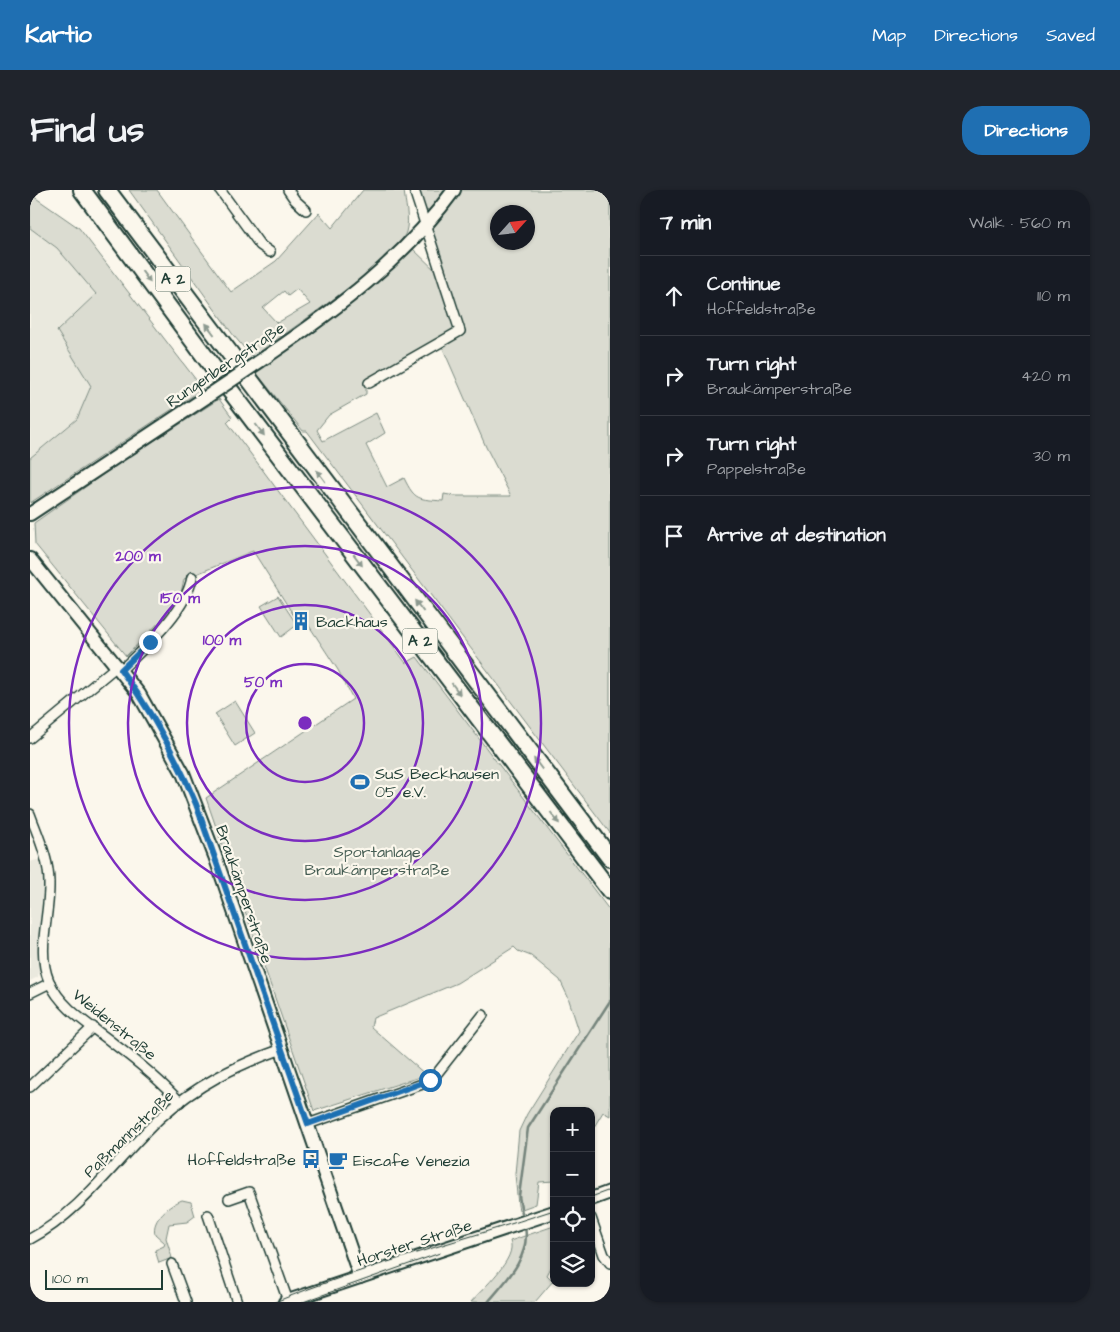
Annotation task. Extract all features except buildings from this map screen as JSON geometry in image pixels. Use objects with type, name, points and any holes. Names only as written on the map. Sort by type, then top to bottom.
[{"type":"highway","points":[[70,190],[93,205]]},
{"type":"highway","name":"A 2","points":[[82,190],[230,391],[610,891]]},
{"type":"highway","name":"A 2","points":[[107,190],[610,858]]},
{"type":"street","points":[[220,190],[260,245],[270,252]]},
{"type":"street","points":[[288,190],[306,210]]},
{"type":"street","points":[[369,383],[460,331],[414,190]]},
{"type":"street","name":"Rungenbergstraße","points":[[30,514],[266,358],[367,284],[392,262],[454,190]]},
{"type":"street","name":"Braukämperstraße","points":[[30,559],[119,668],[156,721],[190,789],[360,1277]]},
{"type":"street","points":[[30,738],[150,642],[182,602],[190,587],[192,577]]},
{"type":"street","name":"Weidenstraße","points":[[30,814],[44,852],[49,883],[43,948],[45,966],[50,982],[64,1003],[162,1081],[180,1102]]},
{"type":"street","points":[[30,993],[50,982]]},
{"type":"street","points":[[308,1124],[430,1080],[483,1014]]},
{"type":"street","points":[[30,1087],[92,1027]]},
{"type":"street","name":"Paßmannstraße","points":[[30,1239],[52,1226],[72,1210],[155,1124],[180,1102],[230,1070],[282,1049]]},
{"type":"street","points":[[229,1199],[249,1192],[287,1302]]},
{"type":"street","points":[[595,1198],[610,1192]]},
{"type":"street","name":"Horster Straße","points":[[287,1302],[550,1213]]},
{"type":"street","points":[[208,1215],[237,1302]]},
{"type":"street","points":[[595,1229],[604,1255],[610,1263]]},
{"type":"street","points":[[172,1264],[186,1302]]},
{"type":"shaded area","points":[[30,228],[57,248],[96,294],[57,331],[91,386],[77,419],[30,458]]},
{"type":"shaded area","points":[[40,859],[44,879],[38,946],[40,968],[38,977],[30,981],[30,862]]},
{"type":"green space","points":[[129,190],[157,190],[231,292],[276,261],[319,213],[332,228],[363,190],[404,190],[407,216],[406,232],[398,244],[382,260],[337,296],[254,356],[250,355],[234,336]],"holes":[[[297,289],[310,304],[277,323],[263,308],[284,291],[288,296]]]},
{"type":"green space","points":[[415,190],[610,190],[610,833],[307,431],[303,431],[255,371],[356,298],[394,265],[411,247],[439,274],[458,330],[369,381],[366,380],[366,394],[329,415],[317,430],[323,441],[376,413],[385,433],[366,445],[387,487],[404,478],[411,491],[423,499],[443,501],[444,494],[455,496],[511,496],[486,447],[441,344],[461,331]]},
{"type":"green space","points":[[30,194],[79,228],[203,389],[30,503],[30,458],[77,419],[91,386],[57,331],[96,294],[57,248],[30,228]]},
{"type":"green space","name":"Sportanlage Braukämperstraße","points":[[219,399],[232,417],[227,422],[406,663],[417,657],[610,911],[610,1116],[603,1112],[595,1125],[595,1107],[550,1107],[550,1181],[539,1182],[536,1204],[519,1210],[515,1174],[519,1131],[527,1114],[579,1031],[568,997],[560,980],[531,956],[518,951],[514,947],[457,983],[373,1018],[371,1027],[426,1075],[314,1111],[206,798],[353,699],[338,670],[302,615],[296,619],[253,551],[184,579],[179,602],[126,656],[35,544],[34,523],[118,464]]},
{"type":"green space","points":[[278,596],[297,625],[281,637],[261,606]]},
{"type":"green space","points":[[235,701],[255,733],[235,746],[215,714]]},
{"type":"green space","points":[[182,1200],[191,1202],[195,1216],[187,1222],[169,1224],[166,1238],[172,1258],[159,1263],[155,1250],[164,1246],[165,1243],[155,1234],[156,1223],[162,1213]]},
{"type":"green space","points":[[550,1227],[550,1269],[547,1275],[550,1278],[550,1284],[535,1302],[471,1302],[504,1264],[509,1256],[510,1241]]},
{"type":"waterway","points":[[523,1219],[519,1196],[528,1128],[610,1001]]},
{"type":"waterway","points":[[488,1302],[516,1268],[521,1258],[526,1238],[525,1227]]},
{"type":"tram line","points":[[595,1196],[610,1190]]},
{"type":"tram line","points":[[275,1302],[344,1276],[550,1211]]},
{"type":"tram line","points":[[303,1302],[440,1253]]},
{"type":"place","name":"Backhaus","points":[[301,621]]},
{"type":"place","name":"SuS Beckhausen 05 e.V.","points":[[360,782]]},
{"type":"place","name":"Hoffeldstraße","points":[[311,1159]]},
{"type":"place","name":"Eiscafe Venezia","points":[[338,1160]]},
{"type":"route","points":[[150,642],[121,670],[156,721],[183,773],[196,804],[308,1124],[430,1080]]}]
